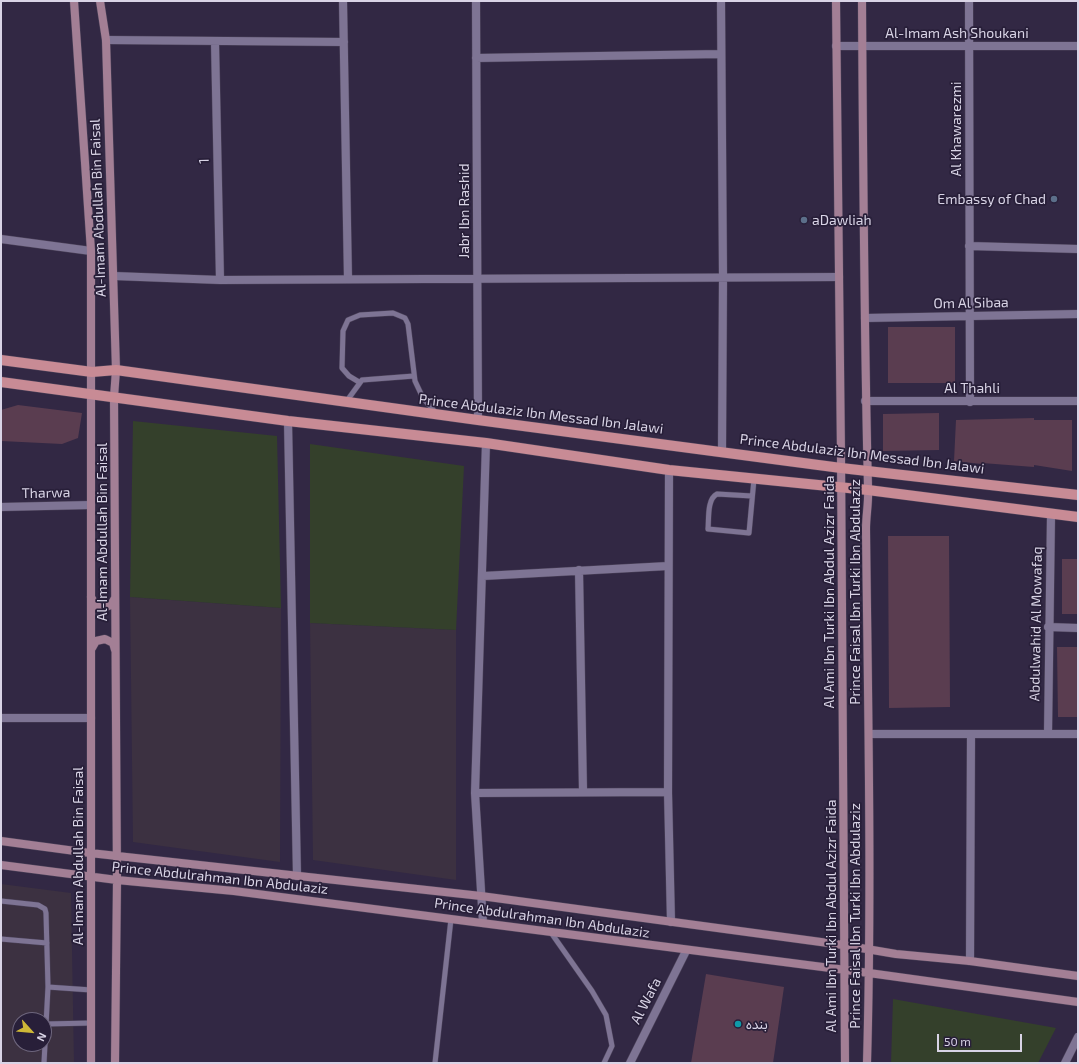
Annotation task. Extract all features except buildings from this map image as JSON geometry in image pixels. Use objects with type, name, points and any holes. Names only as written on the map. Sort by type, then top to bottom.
[{"type":"main road","name":"Prince Abdulaziz Ibn Messad Ibn Jalawi","points":[[1,360],[92,372],[116,370],[437,415],[722,451],[842,468],[1078,495]]},
{"type":"main road","points":[[1,382],[288,421],[486,443],[669,470],[868,490],[1078,518]]},
{"type":"street","name":"Al-Imam Abdullah Bin Faisal","points":[[74,1],[91,251],[91,1063]]},
{"type":"street","name":"Al-Imam Abdullah Bin Faisal","points":[[100,1],[106,40],[116,370],[114,397],[118,880],[115,1063]]},
{"type":"street","points":[[343,1],[348,279]]},
{"type":"street","name":"Jabr Ibn Rashid","points":[[476,1],[478,420]]},
{"type":"street","points":[[721,1],[723,277],[722,451]]},
{"type":"street","name":"Al Ami Ibn Turki Ibn Abdul Azizr Faida","points":[[836,1],[842,468],[843,970],[845,1063]]},
{"type":"street","name":"Prince Faisal Ibn Turki Ibn Abdulaziz","points":[[862,1],[865,401],[868,490],[866,524],[869,734],[869,973],[867,1063]]},
{"type":"street","name":"Al Khawarezmi","points":[[969,1],[970,402]]},
{"type":"street","points":[[106,40],[344,42]]},
{"type":"street","name":"1","points":[[215,42],[220,280]]},
{"type":"street","name":"Al-Imam Ash Shoukani","points":[[836,46],[1078,46]]},
{"type":"street","points":[[476,58],[721,54]]},
{"type":"street","points":[[1,238],[91,251]]},
{"type":"street","points":[[969,246],[1078,249]]},
{"type":"street","points":[[114,276],[220,280],[839,277]]},
{"type":"street","name":"Om Al Sibaa","points":[[864,318],[1078,314]]},
{"type":"street","name":"Al Thahli","points":[[865,401],[970,402],[1078,400]]},
{"type":"street","points":[[288,421],[297,876]]},
{"type":"street","points":[[483,923],[475,793],[486,443]]},
{"type":"street","points":[[669,470],[668,792],[671,922]]},
{"type":"street","name":"Tharwa","points":[[1,507],[91,505]]},
{"type":"street","name":"Abdulwahid Al Mowafaq","points":[[1048,734],[1048,627],[1051,514]]},
{"type":"street","points":[[483,576],[668,566]]},
{"type":"street","points":[[579,570],[583,791]]},
{"type":"street","points":[[91,597],[96,606],[104,608],[113,603],[116,593]]},
{"type":"street","points":[[1048,627],[1078,628]]},
{"type":"street","points":[[91,655],[94,643],[102,639],[107,639],[113,643],[116,652]]},
{"type":"street","points":[[1,718],[91,718]]},
{"type":"street","points":[[869,734],[1078,734]]},
{"type":"street","points":[[970,961],[971,734]]},
{"type":"street","points":[[475,793],[583,791],[668,792]]},
{"type":"street","name":"Prince Abdulrahman Ibn Abdulaziz","points":[[1,841],[90,853],[481,896],[843,945],[869,950],[970,961],[1078,976]]},
{"type":"street","name":"Prince Abdulrahman Ibn Abdulaziz","points":[[1,865],[90,877],[234,891],[483,923],[552,934],[869,973],[1078,1002]]},
{"type":"street","name":"Al Wafa","points":[[630,1063],[686,951]]},
{"type":"street","points":[[1065,1063],[1078,1038]]},
{"type":"lane","points":[[359,382],[349,376],[342,368],[345,325],[348,320],[360,315],[393,313],[405,318],[408,324],[414,376],[418,390],[437,415]]},
{"type":"lane","points":[[346,402],[359,382],[364,379],[414,376]]},
{"type":"lane","points":[[752,496],[717,494],[713,496],[710,502],[708,529],[749,532],[754,479]]},
{"type":"lane","points":[[1,901],[38,905],[45,909],[48,987],[47,1012]]},
{"type":"lane","points":[[435,1063],[451,919]]},
{"type":"lane","points":[[552,934],[592,991],[606,1015],[612,1046],[604,1063]]},
{"type":"lane","points":[[1,939],[47,943]]},
{"type":"lane","points":[[48,987],[91,990]]},
{"type":"lane","points":[[52,1024],[91,1023]]},
{"type":"lane","points":[[44,1063],[45,1052]]},
{"type":"shaded area","points":[[130,597],[281,608],[280,862],[133,842]]},
{"type":"shaded area","points":[[310,623],[456,630],[456,880],[313,860]]},
{"type":"shaded area","points":[[1,884],[71,893],[74,1063],[1,1063]]},
{"type":"green space","points":[[133,421],[277,436],[281,608],[130,597]]},
{"type":"green space","points":[[310,444],[464,466],[456,630],[310,623]]},
{"type":"green space","points":[[893,999],[1056,1028],[1038,1063],[891,1063]]},
{"type":"place","name":"Embassy of Chad","points":[[1054,199]]},
{"type":"place","name":"aDawliah","points":[[804,220]]},
{"type":"place","name":"بنده","points":[[738,1024]]}]
